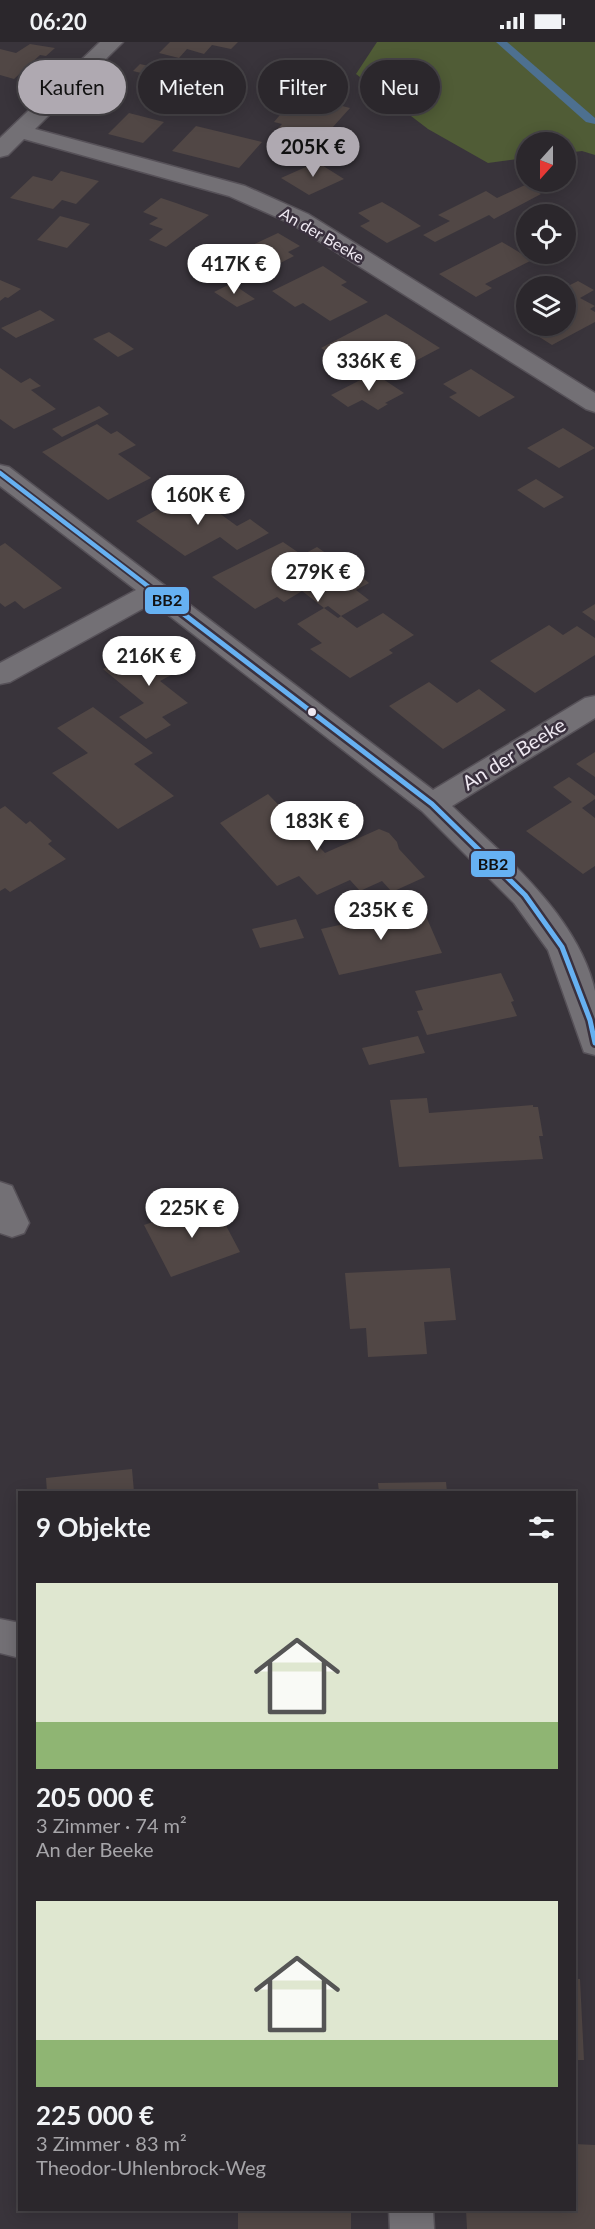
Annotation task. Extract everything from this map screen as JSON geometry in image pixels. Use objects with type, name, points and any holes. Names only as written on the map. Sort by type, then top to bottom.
[{"type":"street","points":[[0,150],[112,42]]},
{"type":"street","name":"An der Beeke","points":[[20,131],[237,190],[300,219],[595,404]]},
{"type":"street","points":[[0,473],[432,804],[525,895],[562,947],[590,1020],[595,1043]]},
{"type":"street","points":[[0,675],[153,591]]},
{"type":"street","name":"An der Beeke","points":[[432,804],[595,705]]},
{"type":"street","points":[[0,1636],[18,1640]]},
{"type":"street","points":[[411,2211],[412,2229]]},
{"type":"green space","points":[[377,42],[595,42],[595,155],[576,152],[576,132],[516,132],[516,159],[488,163],[428,129],[408,114],[440,114],[440,60],[365,60]]},
{"type":"building","points":[[170,42],[238,42],[231,49],[212,45],[204,54],[187,49],[179,58],[159,53]]},
{"type":"building","points":[[30,44],[55,48],[46,56],[40,55],[35,60],[18,60],[18,75],[14,79],[0,75],[0,49],[16,53]]},
{"type":"building","points":[[129,113],[164,122],[143,143],[108,134]]},
{"type":"building","points":[[281,114],[345,114],[332,128],[335,129],[330,135],[325,134],[315,144],[273,134],[282,124],[274,122]]},
{"type":"building","points":[[196,126],[262,142],[239,168],[172,151]]},
{"type":"building","points":[[317,162],[344,179],[309,195],[281,178]]},
{"type":"building","points":[[61,171],[99,181],[76,204],[62,200],[53,209],[10,198],[33,176],[52,181]]},
{"type":"building","points":[[516,189],[516,192],[541,194],[522,204],[516,204],[516,207],[494,219],[489,215],[435,242],[423,235],[450,221],[438,215],[486,191],[497,198]]},
{"type":"building","points":[[161,198],[209,215],[166,247],[149,240],[163,229],[149,224],[158,218],[143,212]]},
{"type":"building","points":[[382,202],[421,226],[387,243],[360,226],[370,221],[358,213]]},
{"type":"building","points":[[60,216],[90,224],[67,248],[37,240]]},
{"type":"building","points":[[278,233],[300,246],[288,252],[294,256],[251,278],[238,270],[245,266],[230,257],[215,262],[228,255],[218,249],[227,244],[240,251]]},
{"type":"building","points":[[502,242],[516,250],[516,264],[524,264],[485,284],[492,288],[476,297],[439,274]]},
{"type":"building","points":[[323,266],[347,282],[341,285],[368,302],[330,321],[303,303],[295,307],[272,291]]},
{"type":"building","points":[[0,280],[21,289],[0,301]]},
{"type":"building","points":[[576,282],[594,290],[580,298],[595,306],[590,309],[595,312],[595,322],[576,332]]},
{"type":"building","points":[[232,283],[255,299],[237,307],[214,292]]},
{"type":"building","points":[[40,310],[55,320],[16,338],[1,328]]},
{"type":"building","points":[[386,314],[440,348],[402,368],[377,352],[350,367],[321,348]]},
{"type":"building","points":[[109,332],[134,349],[118,357],[93,339]]},
{"type":"building","points":[[538,336],[569,336],[552,345]]},
{"type":"building","points":[[0,368],[21,383],[30,378],[41,386],[31,390],[56,409],[14,429],[0,419]]},
{"type":"building","points":[[471,369],[515,397],[479,417],[449,397],[457,393],[443,384]]},
{"type":"building","points":[[374,373],[404,393],[385,403],[388,404],[378,410],[362,400],[348,407],[331,395]]},
{"type":"building","points":[[99,406],[109,414],[62,437],[52,429]]},
{"type":"building","points":[[97,424],[111,434],[117,431],[136,445],[118,454],[151,478],[108,500],[42,452]]},
{"type":"building","points":[[563,428],[595,448],[559,468],[527,448]]},
{"type":"building","points":[[536,479],[564,497],[544,508],[517,490]]},
{"type":"building","points":[[190,492],[237,526],[250,519],[269,533],[237,550],[220,537],[185,556],[136,521]]},
{"type":"building","points":[[283,542],[302,555],[317,547],[352,571],[354,570],[369,583],[356,590],[369,600],[341,616],[328,606],[324,608],[302,591],[284,602],[277,597],[255,609],[212,577]]},
{"type":"building","points":[[5,543],[62,588],[24,609],[15,601],[5,607],[0,603],[0,546]]},
{"type":"building","points":[[595,604],[595,621],[582,612]]},
{"type":"building","points":[[324,608],[338,618],[341,616],[357,628],[383,613],[414,635],[389,650],[393,653],[350,678],[310,649],[322,643],[297,624]]},
{"type":"building","points":[[549,625],[563,635],[577,626],[595,638],[595,655],[535,693],[490,661]]},
{"type":"building","points":[[155,640],[188,666],[160,681],[188,703],[162,717],[171,725],[146,739],[119,717],[144,703],[103,669]]},
{"type":"building","points":[[429,682],[457,703],[479,689],[506,710],[443,749],[389,706]]},
{"type":"building","points":[[93,707],[153,753],[134,764],[174,796],[118,829],[52,773],[88,753],[57,728]]},
{"type":"building","points":[[595,752],[595,777],[576,764]]},
{"type":"building","points":[[569,777],[595,796],[595,799],[582,808],[595,818],[595,866],[583,874],[526,831],[572,802],[553,787]]},
{"type":"building","points":[[268,794],[325,853],[379,829],[389,833],[397,842],[399,849],[425,877],[392,892],[382,881],[360,891],[350,880],[317,895],[299,876],[277,886],[220,823]]},
{"type":"building","points":[[5,806],[26,824],[30,821],[52,841],[48,844],[66,859],[10,892],[5,888],[0,891],[0,809]]},
{"type":"building","points":[[422,907],[442,953],[339,975],[321,929]]},
{"type":"building","points":[[296,919],[304,938],[260,948],[252,929]]},
{"type":"building","points":[[501,973],[514,1001],[511,1002],[517,1016],[427,1035],[417,1011],[423,1010],[415,991]]},
{"type":"building","points":[[418,1036],[425,1053],[369,1065],[362,1048]]},
{"type":"building","points":[[427,1098],[429,1113],[533,1105],[533,1107],[538,1107],[543,1136],[539,1136],[543,1159],[399,1167],[390,1100]]},
{"type":"building","points":[[213,1201],[240,1252],[171,1277],[144,1225]]},
{"type":"building","points":[[450,1268],[456,1320],[424,1322],[427,1354],[368,1357],[366,1328],[350,1329],[345,1273]]},
{"type":"building","points":[[132,1469],[134,1491],[47,1491],[46,1478]]},
{"type":"building","points":[[446,1482],[447,1491],[379,1491],[378,1483]]},
{"type":"building","points":[[576,1979],[580,1979],[584,2060],[576,2060]]},
{"type":"building","points":[[576,2144],[595,2145],[595,2229],[467,2229],[466,2211],[576,2211]]},
{"type":"building","points":[[238,2211],[351,2211],[351,2229],[238,2229]]},
{"type":"waterway","points":[[501,42],[590,120],[595,121]]},
{"type":"transit line","name":"BB2","points":[[0,473],[432,804],[525,895],[562,947],[590,1020],[595,1043]]}]
